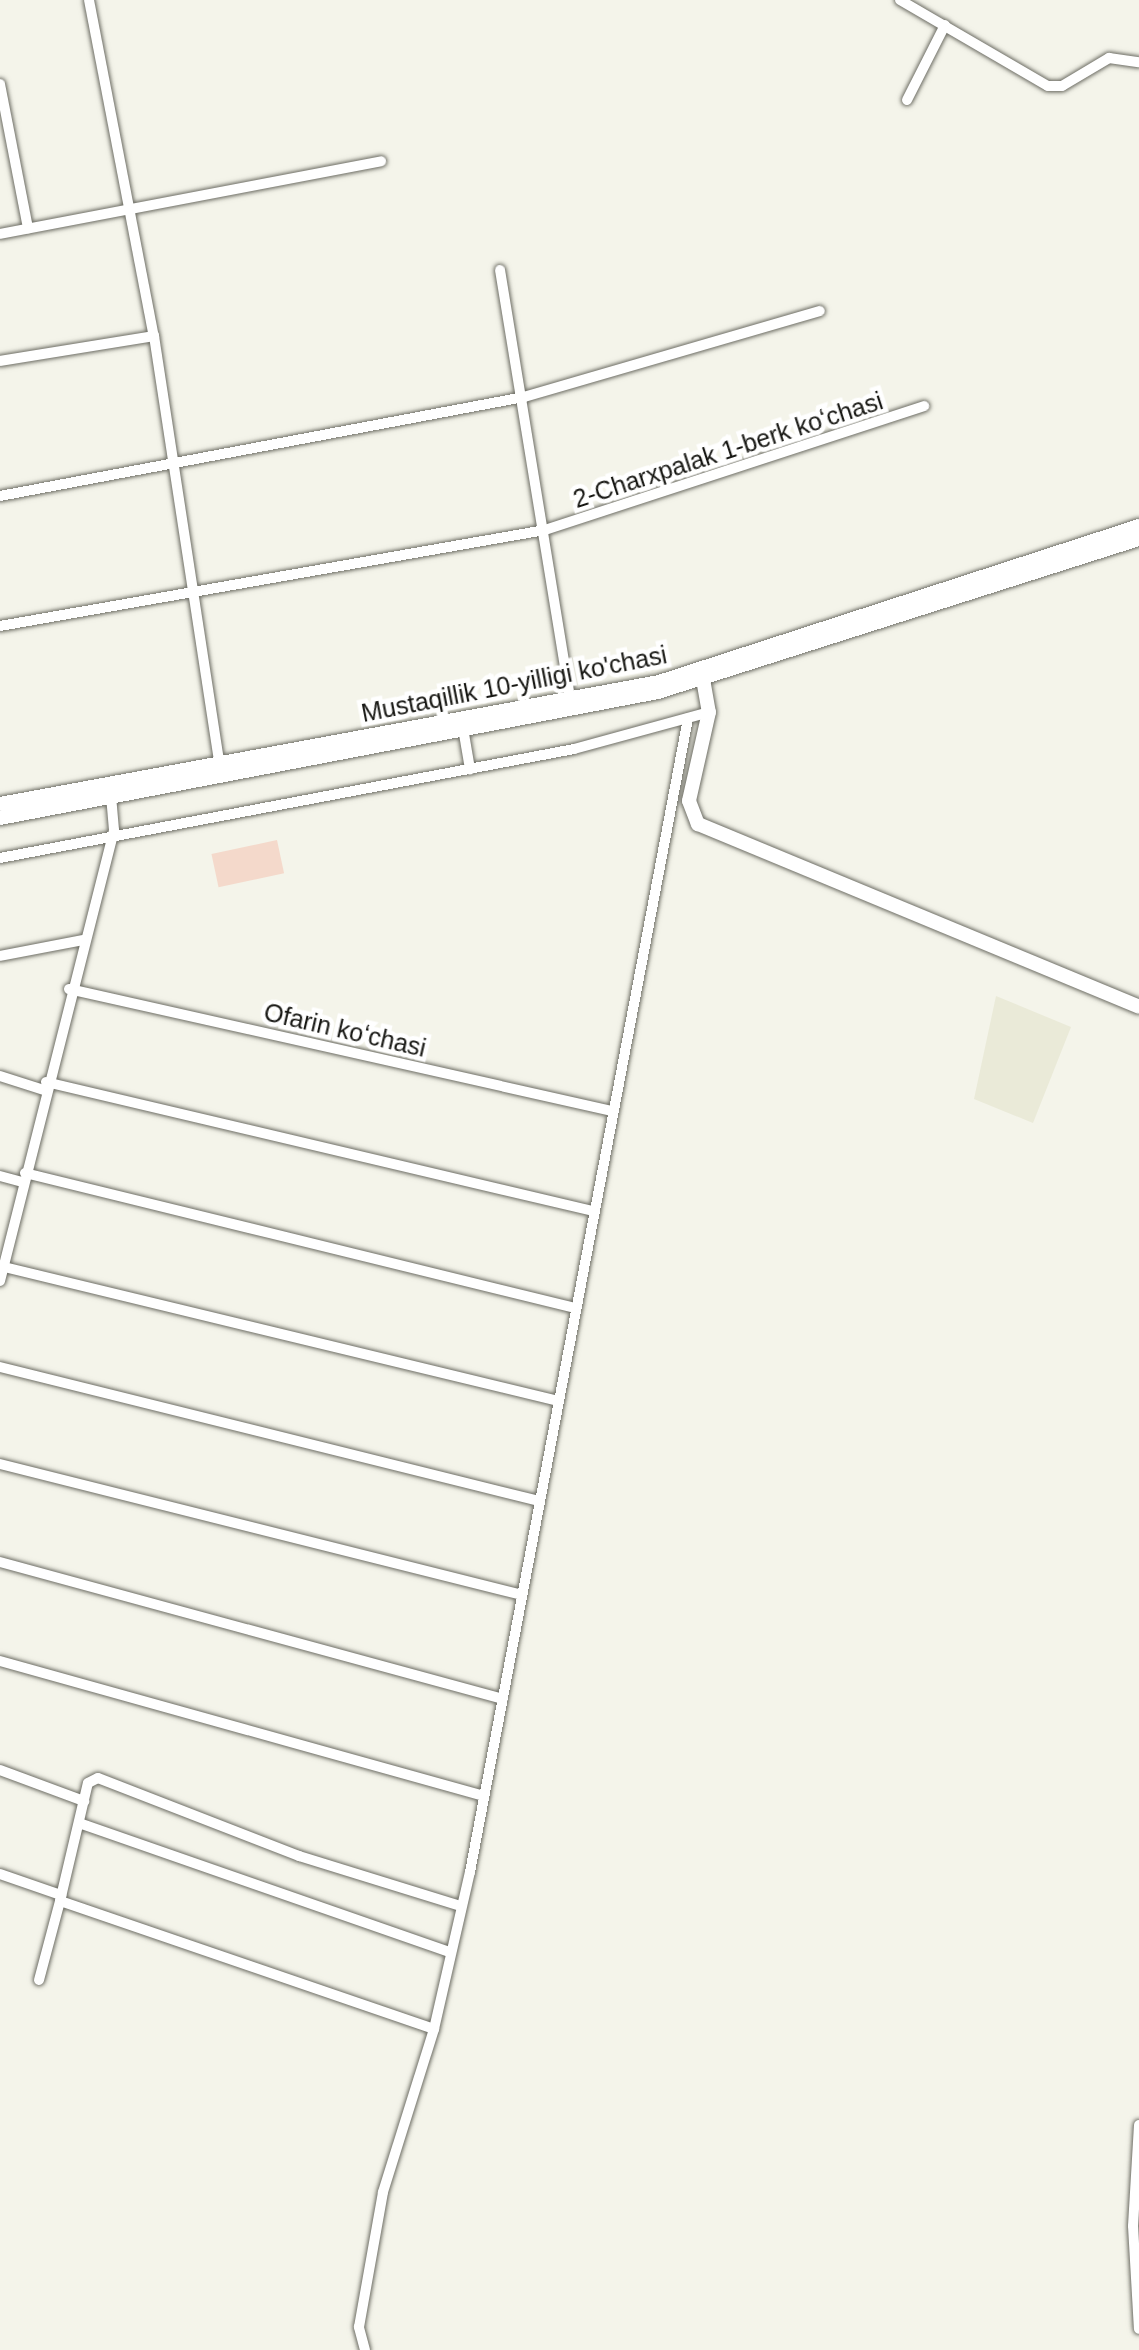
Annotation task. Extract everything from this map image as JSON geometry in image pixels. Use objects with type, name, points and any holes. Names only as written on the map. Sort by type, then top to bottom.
[{"type":"main road","name":"Mustaqillik 10-yilligi ko'chasi","points":[[0,804],[659,682],[1139,526]]},
{"type":"main road","name":"Mustaqillik 10-yilligi ko'chasi","points":[[0,818],[111,803],[464,734],[703,679],[1139,539]]},
{"type":"main road","points":[[703,679],[710,712],[689,802],[698,824],[1139,1007]]},
{"type":"street","points":[[89,0],[154,336],[219,763]]},
{"type":"street","points":[[900,0],[1048,86],[1062,86],[1109,58],[1139,62]]},
{"type":"street","points":[[907,100],[945,25]]},
{"type":"street","points":[[0,84],[28,228]]},
{"type":"street","points":[[0,234],[381,161]]},
{"type":"street","points":[[500,270],[524,397],[570,697]]},
{"type":"street","points":[[0,496],[524,397],[820,311]]},
{"type":"street","points":[[0,361],[154,336]]},
{"type":"street","name":"2-Charxpalak 1-berk koʻchasi","points":[[0,626],[545,530],[924,406]]},
{"type":"street","points":[[0,858],[470,769],[710,712]]},
{"type":"street","points":[[365,2350],[359,2327],[383,2192],[434,2029],[484,1796],[688,718]]},
{"type":"street","points":[[464,734],[470,769]]},
{"type":"street","points":[[0,1281],[68,989],[113,834],[111,803]]},
{"type":"street","points":[[0,956],[82,940]]},
{"type":"street","name":"Ofarin koʻchasi","points":[[68,989],[612,1110]]},
{"type":"street","points":[[0,1076],[593,1211]]},
{"type":"street","points":[[0,1176],[24,1178],[575,1308]]},
{"type":"street","points":[[2,1267],[558,1401]]},
{"type":"street","points":[[0,1367],[539,1501]]},
{"type":"street","points":[[0,1464],[522,1594]]},
{"type":"street","points":[[0,1562],[503,1699]]},
{"type":"street","points":[[0,1661],[484,1796]]},
{"type":"street","points":[[0,1770],[84,1800]]},
{"type":"street","points":[[39,1980],[88,1783],[101,1778],[299,1856],[461,1906]]},
{"type":"street","points":[[79,1823],[450,1952]]},
{"type":"street","points":[[0,1874],[434,2029]]},
{"type":"street","points":[[1139,2125],[1133,2226],[1139,2329]]},
{"type":"shaded area","points":[[277,840],[284,873],[219,887],[211,854]]},
{"type":"shaded area","points":[[996,996],[1071,1027],[1033,1123],[974,1099]]}]
